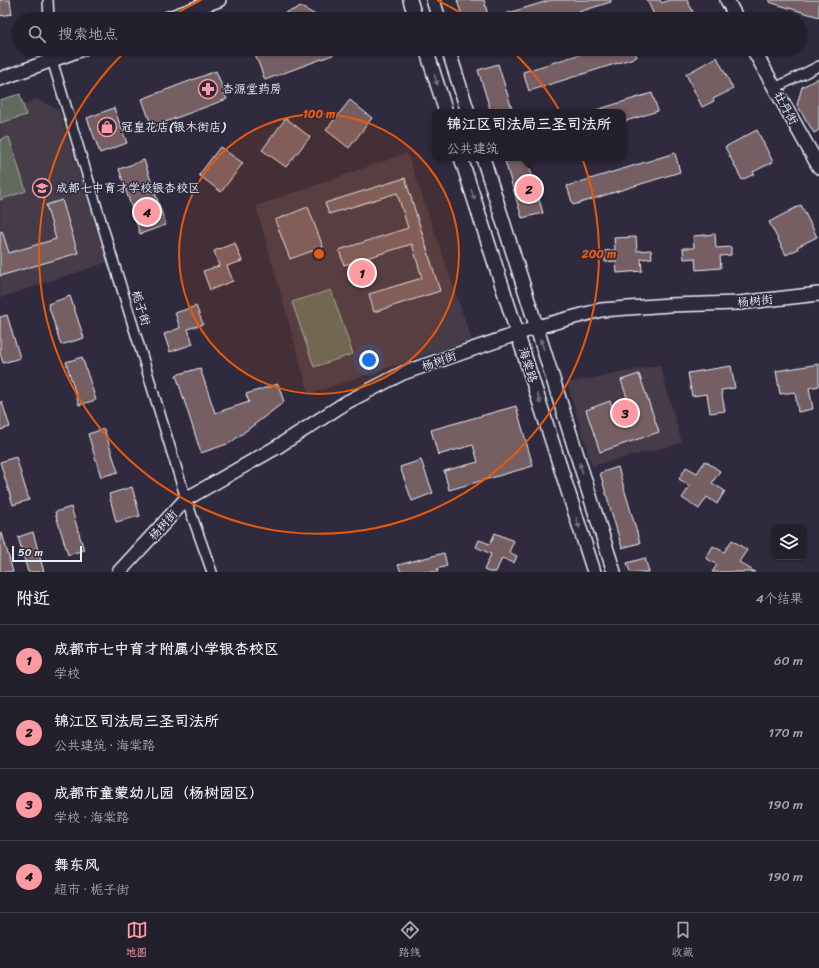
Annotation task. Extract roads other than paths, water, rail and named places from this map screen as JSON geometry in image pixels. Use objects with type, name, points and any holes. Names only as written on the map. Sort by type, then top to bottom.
[{"type":"street","points":[[48,0],[49,12]]},
{"type":"street","points":[[186,12],[219,0]]},
{"type":"street","points":[[410,0],[414,12]]},
{"type":"street","points":[[433,0],[437,12]]},
{"type":"street","points":[[727,0],[733,12]]},
{"type":"street","points":[[0,79],[50,56]]},
{"type":"street","name":"栀子街","points":[[52,56],[186,499],[212,572]]},
{"type":"street","points":[[428,56],[445,109]]},
{"type":"street","points":[[450,56],[467,109]]},
{"type":"street","name":"牡丹街","points":[[756,56],[819,167]]},
{"type":"street","points":[[775,88],[819,66]]},
{"type":"street","name":"海棠路","points":[[462,161],[594,572]]},
{"type":"street","name":"海棠路","points":[[484,161],[614,572]]},
{"type":"street","name":"杨树街","points":[[119,572],[186,499],[277,447],[347,402],[403,373],[537,327],[601,310],[669,305],[739,303],[819,294]]},
{"type":"place","name":"杏源堂药房","points":[[208,89]]},
{"type":"place","name":"冠皇花店(银木街店)","points":[[107,127]]},
{"type":"place","name":"成都七中育才学校银杏校区","points":[[42,188]]},
{"type":"place","name":"锦江区司法局三圣司法所","points":[[529,189]]},
{"type":"place","name":"舞东风","points":[[147,212]]},
{"type":"place","name":"成都市七中育才附属小学银杏校区","points":[[362,273]]},
{"type":"place","name":"成都市童蒙幼儿园（杨树园区）","points":[[625,413]]}]
